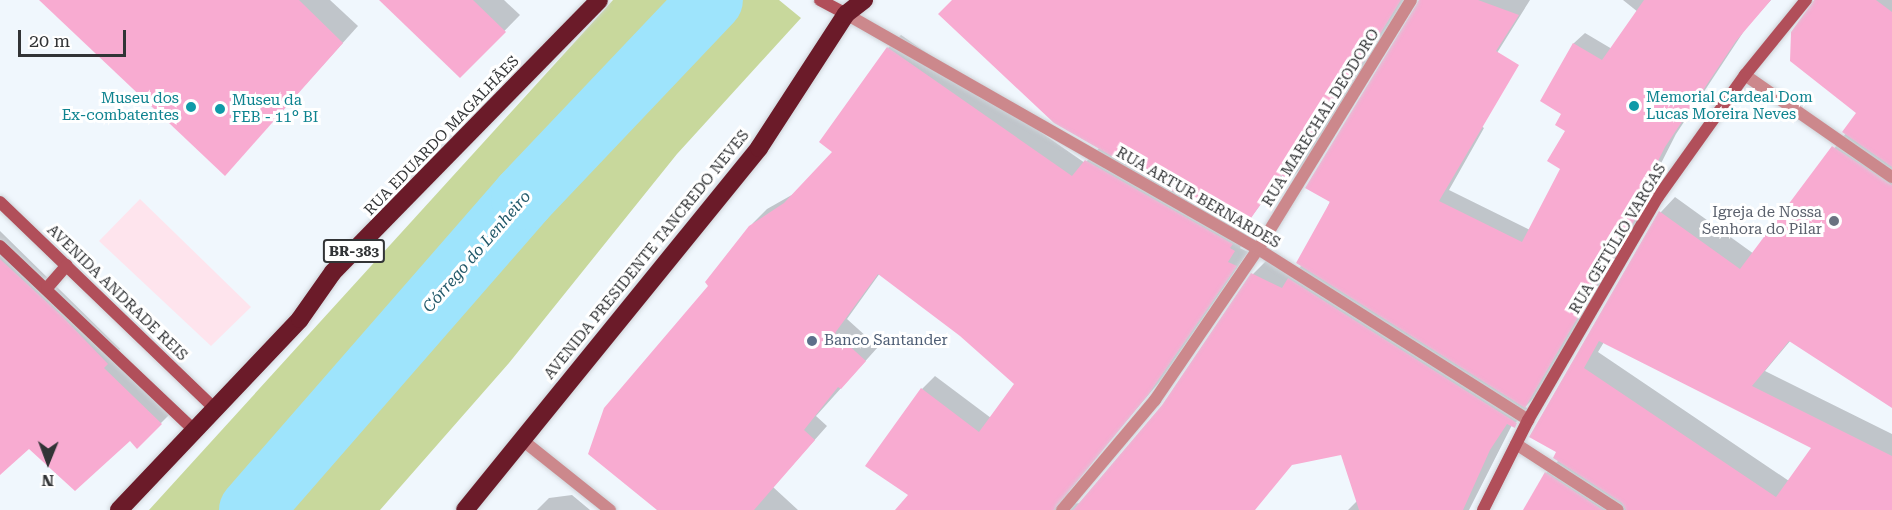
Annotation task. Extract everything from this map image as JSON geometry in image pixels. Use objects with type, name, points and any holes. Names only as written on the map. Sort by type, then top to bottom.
[{"type":"highway","name":"RUA EDUARDO MAGALHÃES","points":[[119,510],[195,430],[213,407],[256,368],[300,319],[333,272],[599,0]]},
{"type":"highway","name":"AVENIDA PRESIDENTE TANCREDO NEVES","points":[[465,510],[759,148],[846,14],[864,0]]},
{"type":"street","name":"RUA MARECHAL DEODORO","points":[[1062,510],[1155,400],[1258,249],[1411,0]]},
{"type":"street","name":"RUA GETÚLIO VARGAS","points":[[1483,510],[1528,420],[1658,197],[1745,75],[1806,0]]},
{"type":"street","points":[[821,1],[846,14]]},
{"type":"street","name":"RUA ARTUR BERNARDES","points":[[846,14],[1258,249],[1528,420]]},
{"type":"street","points":[[1745,75],[1892,177]]},
{"type":"street","name":"AVENIDA ANDRADE REIS","points":[[0,202],[213,407]]},
{"type":"street","points":[[0,246],[195,430]]},
{"type":"street","points":[[47,288],[67,265]]},
{"type":"street","points":[[521,439],[610,510]]},
{"type":"street","points":[[1516,444],[1618,510]]},
{"type":"shaded area","points":[[140,199],[251,307],[211,346],[99,241]]},
{"type":"green space","points":[[613,0],[779,0],[801,18],[677,154],[509,363],[380,510],[149,510]]},
{"type":"building","name":"Museu da FEB - 11° BI","points":[[39,0],[299,0],[343,43],[225,176]]},
{"type":"building","points":[[379,0],[473,0],[506,32],[460,78]]},
{"type":"building","points":[[952,0],[1401,0],[1290,180],[1281,175],[1242,231],[1054,123],[938,14]]},
{"type":"building","points":[[1419,0],[1478,0],[1519,15],[1496,51],[1519,65],[1439,201],[1522,242],[1560,169],[1547,161],[1565,131],[1555,125],[1561,114],[1540,101],[1573,43],[1602,60],[1644,0],[1771,0],[1736,41],[1665,147],[1640,197],[1646,201],[1525,408],[1296,263],[1330,202],[1305,188]]},
{"type":"building","points":[[1814,0],[1876,0],[1892,12],[1892,167],[1842,132],[1856,113],[1790,61],[1791,32]]},
{"type":"building","points":[[887,47],[1072,176],[1085,160],[1233,244],[1230,248],[1235,251],[1228,262],[1237,266],[1148,395],[1054,510],[895,510],[908,495],[865,466],[921,388],[979,432],[1014,384],[960,336],[878,274],[835,333],[866,361],[841,389],[838,387],[804,430],[815,440],[754,510],[657,510],[588,454],[604,408],[708,286],[705,282],[749,226],[784,203],[832,152],[819,142]]},
{"type":"building","points":[[1832,146],[1892,185],[1892,408],[1789,341],[1752,386],[1892,456],[1892,510],[1626,510],[1622,503],[1553,458],[1556,452],[1529,437],[1659,211],[1740,269]],"holes":[[[1599,341],[1811,448],[1776,497],[1584,368]]]},
{"type":"building","points":[[0,259],[62,316],[108,364],[104,368],[162,424],[137,449],[130,441],[75,491],[29,449],[0,475]]},
{"type":"building","points":[[1251,273],[1282,288],[1288,278],[1517,423],[1515,428],[1507,424],[1490,450],[1463,510],[1359,510],[1341,455],[1292,465],[1255,510],[1073,510],[1162,405]]},
{"type":"building","points":[[1545,472],[1603,510],[1523,510]]},
{"type":"waterway","name":"Córrego do Lenheiro","points":[[251,510],[523,198],[711,0]]},
{"type":"place","name":"Memorial Cardeal Dom Lucas Moreira Neves","points":[[1634,106]]},
{"type":"place","name":"Museu dos Ex-combatentes","points":[[191,107]]},
{"type":"place","name":"Museu da FEB - 11° BI","points":[[220,109]]},
{"type":"place","name":"Igreja de Nossa Senhora do Pilar","points":[[1834,221]]},
{"type":"place","name":"Banco Santander","points":[[812,341]]}]
